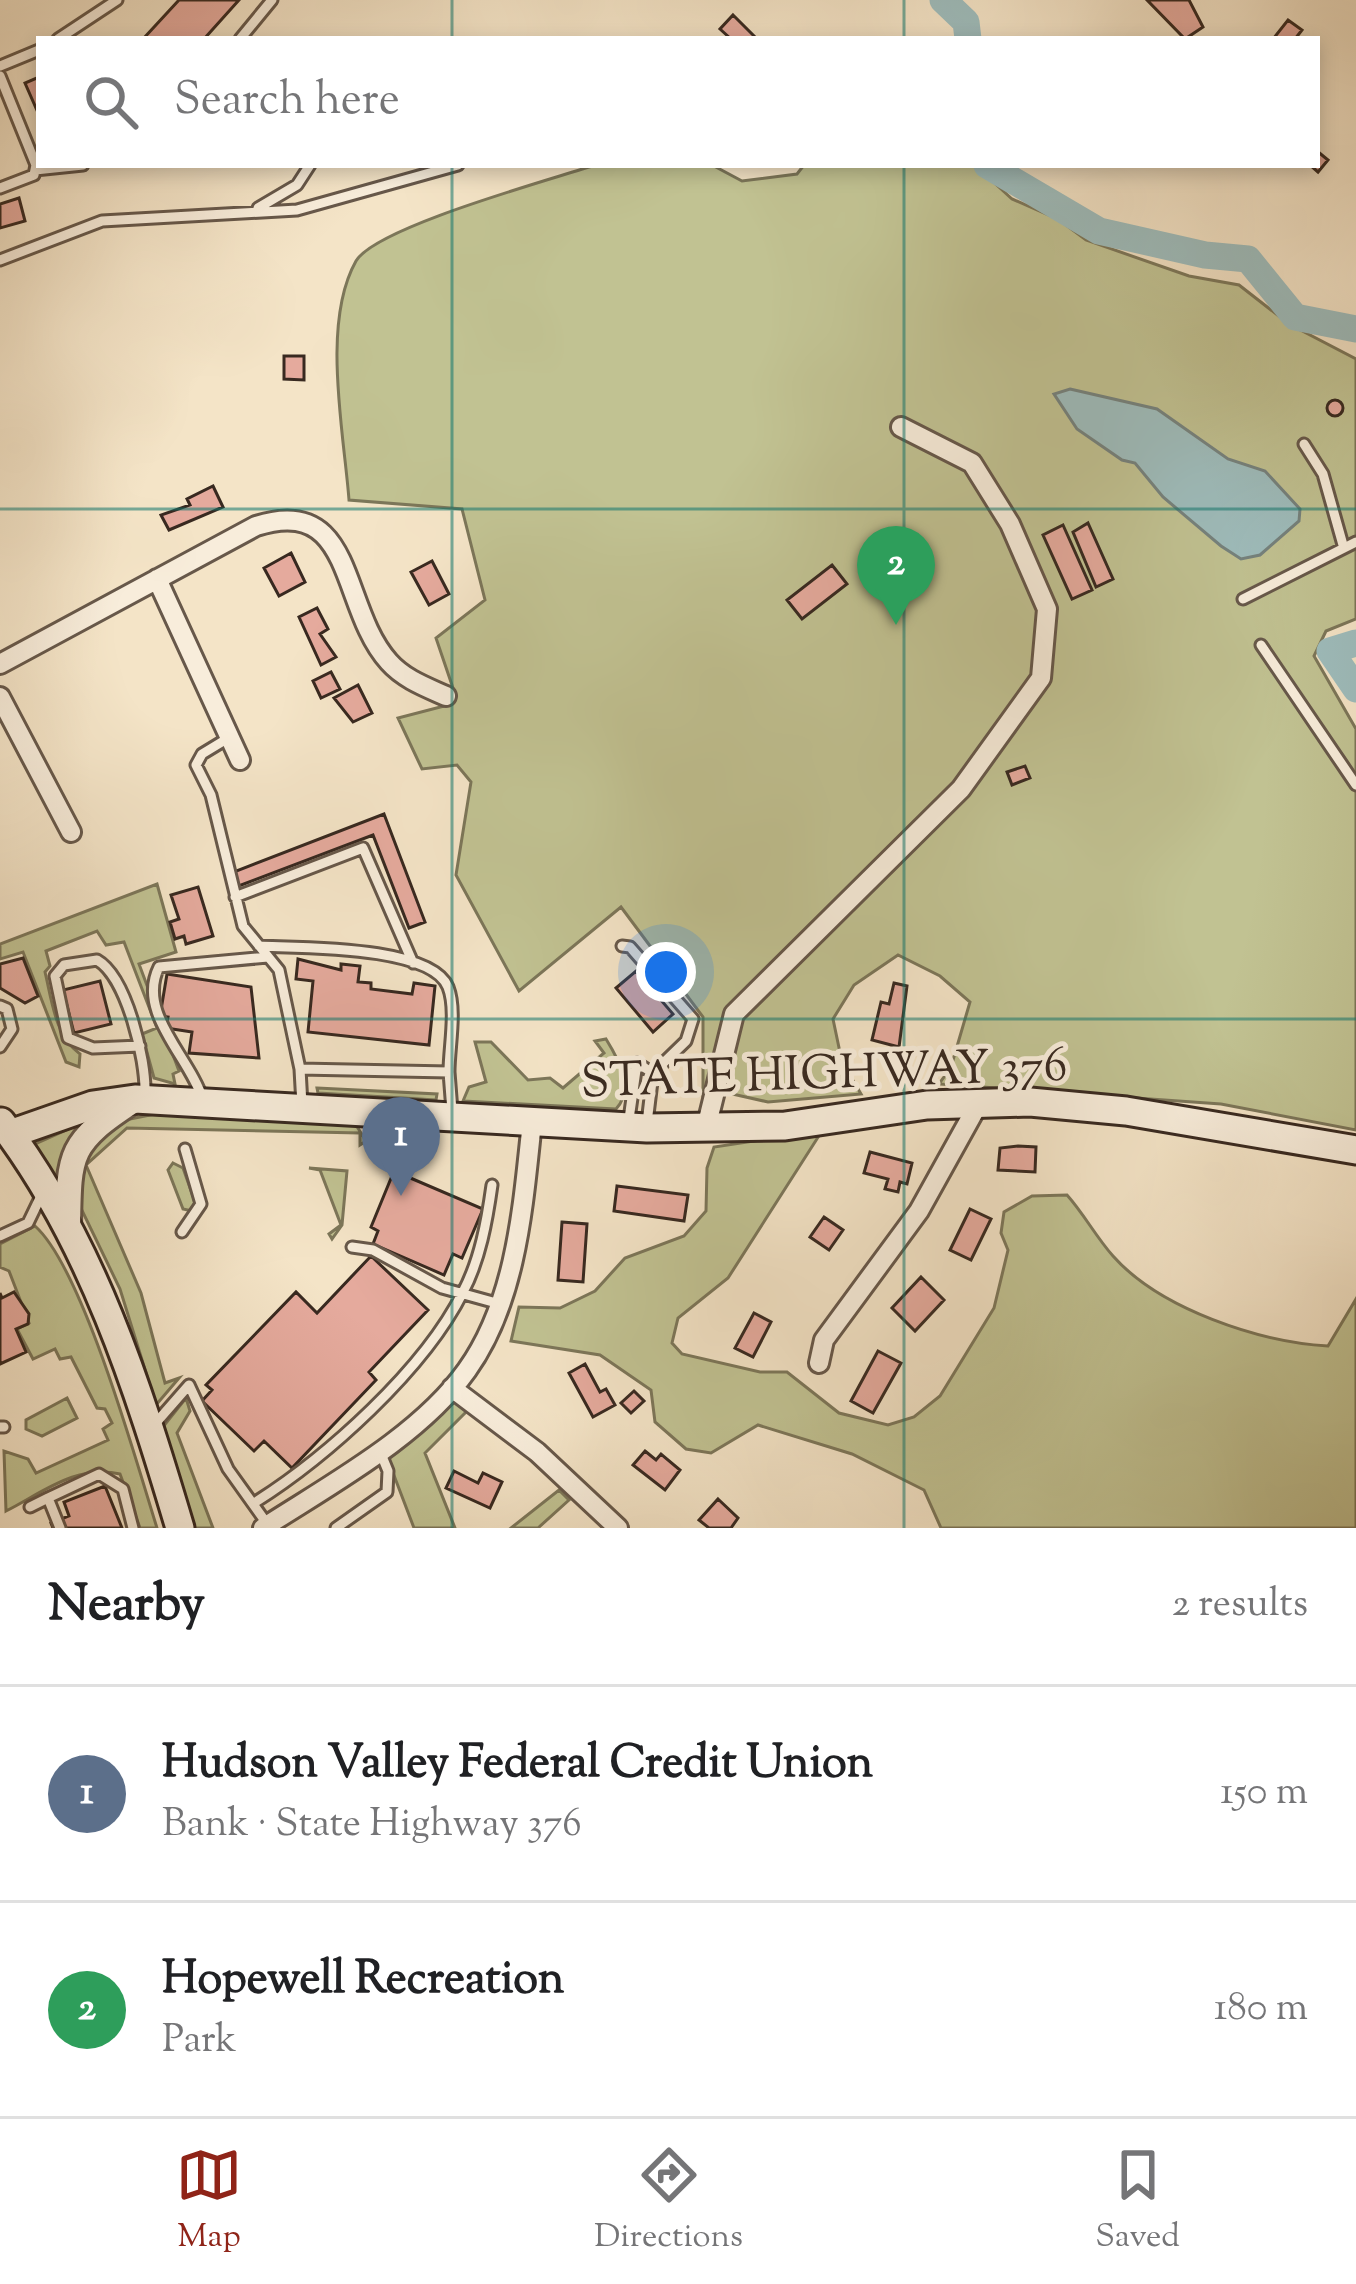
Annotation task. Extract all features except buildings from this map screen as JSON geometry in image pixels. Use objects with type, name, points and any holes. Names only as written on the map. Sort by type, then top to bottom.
[{"type":"main road","name":"STATE HIGHWAY 376","points":[[4,1130],[93,1105],[140,1099],[637,1128],[785,1126],[980,1101],[1126,1111],[1356,1150]]},
{"type":"main road","points":[[4,1130],[68,1229],[125,1354],[180,1528]]},
{"type":"street","points":[[706,1128],[734,1014],[961,789],[1042,678],[1047,609],[1010,524],[972,463],[902,427]]},
{"type":"street","points":[[0,664],[281,518],[315,523],[330,540],[386,660],[405,676],[446,696]]},
{"type":"street","points":[[157,579],[240,760]]},
{"type":"street","points":[[0,697],[71,832]]},
{"type":"street","points":[[68,1229],[74,1150],[84,1135],[140,1099]]},
{"type":"street","points":[[819,1363],[824,1340],[919,1211],[980,1101]]},
{"type":"street","points":[[266,1527],[379,1448],[452,1388],[500,1304],[511,1267],[532,1122]]},
{"type":"street","points":[[452,1388],[537,1452],[618,1528]]},
{"type":"lane","points":[[63,36],[117,0]]},
{"type":"lane","points":[[242,36],[272,0]]},
{"type":"lane","points":[[0,66],[36,51]]},
{"type":"lane","points":[[0,76],[35,170]]},
{"type":"lane","points":[[0,188],[35,170],[54,168]]},
{"type":"lane","points":[[258,208],[297,185],[308,168]]},
{"type":"lane","points":[[0,260],[102,221],[258,208],[297,210],[447,168]]},
{"type":"lane","points":[[1304,444],[1323,474],[1343,544]]},
{"type":"lane","points":[[1244,599],[1343,544],[1356,542]]},
{"type":"lane","points":[[1261,644],[1356,784]]},
{"type":"lane","points":[[230,737],[202,754],[196,765],[211,794],[243,926],[279,970],[300,1069],[302,1106]]},
{"type":"lane","points":[[235,897],[363,848],[413,963]]},
{"type":"lane","points":[[259,946],[376,952],[428,968],[448,987],[452,1117]]},
{"type":"lane","points":[[622,946],[630,946],[693,1018],[686,1042],[653,1073],[637,1128]]},
{"type":"lane","points":[[203,1100],[195,1073],[162,1028],[154,977],[159,967],[187,961],[268,957]]},
{"type":"lane","points":[[140,1046],[93,1048],[68,1038],[56,976],[64,965],[85,959],[107,965],[140,1046],[140,1099]]},
{"type":"lane","points":[[0,1006],[8,1009],[13,1029],[0,1047]]},
{"type":"lane","points":[[637,1128],[637,1063],[653,1073]]},
{"type":"lane","points":[[300,1069],[449,1072]]},
{"type":"lane","points":[[380,1152],[386,1112]]},
{"type":"lane","points":[[182,1232],[201,1204],[185,1149]]},
{"type":"lane","points":[[254,1503],[316,1459],[389,1389],[464,1290],[488,1221],[492,1185]]},
{"type":"lane","points":[[0,1236],[28,1223],[44,1190]]},
{"type":"lane","points":[[352,1246],[373,1250],[442,1288],[464,1290],[500,1304]]},
{"type":"lane","points":[[150,1429],[188,1385],[228,1469],[266,1527]]},
{"type":"lane","points":[[336,1528],[387,1492],[388,1471],[379,1448]]},
{"type":"lane","points":[[30,1507],[86,1477],[110,1476],[130,1505],[133,1528]]},
{"type":"lane","points":[[52,1495],[60,1528]]},
{"type":"green space","points":[[585,168],[718,168],[742,181],[797,174],[802,168],[978,168],[1012,199],[1058,219],[1086,240],[1189,276],[1239,285],[1289,324],[1356,359],[1356,619],[1326,631],[1314,656],[1356,729],[1356,1130],[1221,1104],[939,1084],[951,1067],[970,1002],[940,976],[898,955],[854,985],[833,1019],[842,1062],[861,1094],[768,1102],[728,1093],[703,1096],[703,1017],[621,907],[519,991],[456,875],[471,782],[457,765],[422,769],[398,718],[452,704],[455,694],[436,638],[485,600],[462,509],[349,500],[337,379],[339,315],[356,261],[395,234]]},
{"type":"green space","points":[[157,884],[176,952],[139,964],[179,1071],[173,1074],[175,1084],[154,1078],[142,1034],[157,1028],[124,942],[106,945],[97,931],[46,951],[50,966],[45,972],[53,1006],[65,1038],[80,1054],[79,1067],[66,1062],[23,952],[0,959],[0,944]]},
{"type":"green space","points":[[606,1039],[625,1084],[616,1109],[463,1101],[469,1087],[486,1082],[475,1042],[491,1042],[528,1080],[550,1078],[563,1088],[604,1053],[595,1041]]},
{"type":"green space","points":[[317,1088],[437,1094],[436,1100],[318,1093]]},
{"type":"green space","points":[[155,1114],[356,1125],[366,1141],[360,1145],[360,1133],[127,1128],[86,1165],[141,1293],[165,1383],[179,1378],[156,1405],[120,1289],[75,1196],[78,1159],[115,1122]]},
{"type":"green space","points":[[91,1119],[58,1185],[33,1145]]},
{"type":"green space","points":[[822,1131],[728,1278],[678,1318],[672,1343],[682,1354],[760,1372],[787,1372],[839,1413],[888,1425],[914,1417],[940,1396],[994,1308],[1008,1250],[1001,1233],[1004,1212],[1032,1196],[1067,1195],[1133,1275],[1183,1307],[1242,1330],[1328,1346],[1356,1299],[1356,1528],[941,1528],[924,1490],[852,1454],[758,1425],[711,1453],[686,1449],[655,1422],[651,1390],[600,1355],[511,1341],[519,1307],[560,1308],[595,1291],[625,1258],[684,1236],[706,1211],[707,1168],[714,1147]]},
{"type":"green space","points":[[173,1163],[183,1168],[195,1202],[192,1211],[183,1209],[168,1170]]},
{"type":"green space","points":[[309,1168],[347,1171],[342,1225],[332,1239],[329,1234],[341,1225],[320,1170]]},
{"type":"green space","points":[[35,1226],[53,1249],[89,1323],[157,1528],[140,1528],[120,1474],[104,1472],[60,1482],[6,1511],[4,1451],[28,1459],[36,1473],[108,1440],[103,1429],[112,1423],[105,1409],[97,1408],[71,1357],[60,1359],[55,1349],[33,1359],[17,1329],[29,1323],[9,1271],[0,1267],[0,1244]]},
{"type":"green space","points":[[67,1398],[77,1418],[42,1436],[26,1429],[26,1420]]},
{"type":"green space","points":[[186,1398],[190,1411],[177,1433],[213,1528],[194,1528],[162,1428]]},
{"type":"green space","points":[[457,1400],[468,1410],[425,1453],[455,1528],[414,1528],[387,1457]]},
{"type":"green space","points":[[559,1490],[569,1500],[538,1528],[511,1528]]},
{"type":"water","points":[[1070,389],[1157,409],[1228,459],[1265,471],[1300,509],[1299,521],[1260,555],[1241,559],[1163,497],[1135,463],[1122,460],[1077,429],[1054,394]]},
{"type":"waterway","points":[[943,0],[966,22],[968,36]]},
{"type":"waterway","points":[[992,168],[1099,231],[1205,255],[1248,259],[1295,317],[1356,329]]},
{"type":"waterway","points":[[1356,643],[1330,651],[1356,689]]},
{"type":"place","name":"Hopewell Recreation","points":[[896,625]]},
{"type":"place","name":"Hudson Valley Federal Credit Union","points":[[401,1196]]}]
